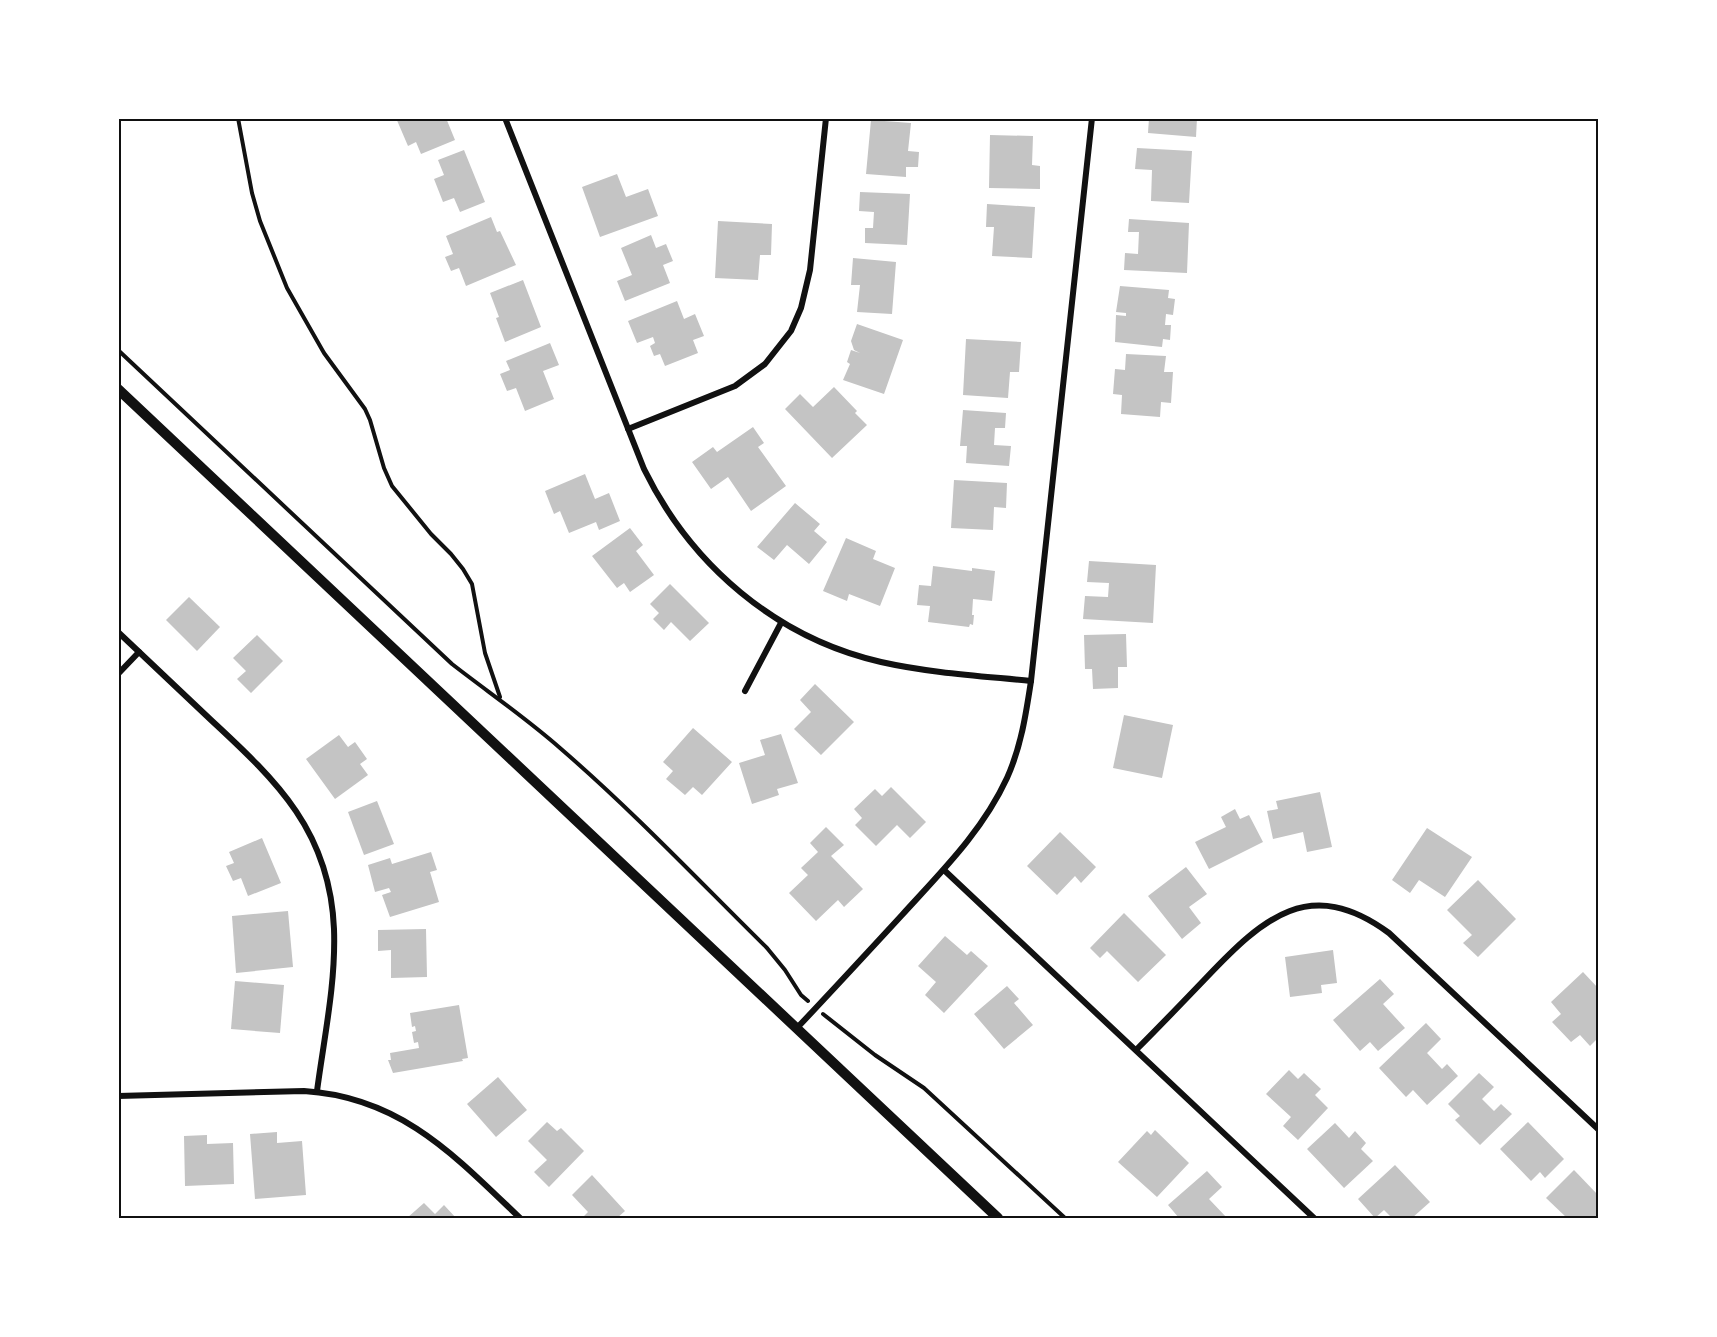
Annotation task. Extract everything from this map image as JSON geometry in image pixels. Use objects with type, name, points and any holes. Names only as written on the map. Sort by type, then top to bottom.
[{"type":"street","points":[[505,118],[628,429],[655,491],[686,538],[727,582],[781,622],[835,648],[879,662],[1031,681]]},
{"type":"street","points":[[628,429],[723,392],[740,383],[765,364],[791,331],[801,308],[809,276],[826,118]]},
{"type":"street","points":[[796,1029],[944,870],[975,833],[1008,776],[1020,738],[1031,681],[1092,118]]},
{"type":"street","points":[[118,389],[998,1218]]},
{"type":"street","points":[[745,691],[781,622]]},
{"type":"street","points":[[118,632],[271,777],[300,816],[320,856],[331,896],[334,946],[332,981],[317,1091]]},
{"type":"street","points":[[118,674],[139,652]]},
{"type":"street","points":[[944,870],[1314,1218]]},
{"type":"street","points":[[1136,1050],[1236,946],[1261,925],[1276,916],[1302,908],[1329,907],[1355,913],[1389,933],[1599,1129]]},
{"type":"street","points":[[118,1096],[317,1091],[361,1101],[412,1124],[453,1155],[520,1218]]},
{"type":"path","points":[[238,118],[252,193],[260,221],[287,288],[324,353],[365,409],[392,486],[457,561],[472,584],[485,653],[500,698]]},
{"type":"path","points":[[118,350],[419,634],[460,670],[500,698],[560,747],[635,816],[767,948],[801,995]]},
{"type":"path","points":[[830,1018],[875,1055],[924,1088],[1065,1218]]},
{"type":"building","points":[[396,118],[446,118],[455,140],[421,154],[416,142],[408,146]]},
{"type":"building","points":[[1149,118],[1197,118],[1196,137],[1148,133]]},
{"type":"building","points":[[871,120],[911,123],[908,151],[919,152],[918,167],[906,167],[906,177],[866,174]]},
{"type":"building","points":[[990,135],[1033,136],[1032,165],[1040,166],[1040,189],[989,188]]},
{"type":"building","points":[[1137,148],[1192,151],[1189,203],[1151,201],[1152,170],[1135,169]]},
{"type":"building","points":[[464,150],[485,202],[460,212],[454,198],[443,202],[434,179],[444,175],[438,160]]},
{"type":"building","points":[[617,174],[626,197],[648,189],[658,216],[600,237],[582,187]]},
{"type":"building","points":[[860,192],[910,194],[907,245],[865,243],[865,228],[873,228],[874,212],[859,211]]},
{"type":"building","points":[[987,204],[1035,207],[1032,258],[992,256],[994,227],[986,227]]},
{"type":"building","points":[[491,217],[516,265],[466,286],[459,268],[451,271],[445,257],[453,254],[446,236]]},
{"type":"building","points":[[1129,219],[1189,223],[1187,273],[1124,270],[1125,253],[1138,254],[1139,232],[1128,232]]},
{"type":"building","points":[[718,221],[772,224],[771,255],[760,255],[758,280],[715,278]]},
{"type":"building","points":[[651,235],[656,248],[666,244],[673,261],[663,265],[670,283],[625,301],[617,281],[632,275],[621,248]]},
{"type":"building","points":[[853,258],[896,262],[892,314],[857,312],[860,285],[851,285]]},
{"type":"building","points":[[523,280],[541,327],[505,342],[490,293]]},
{"type":"building","points":[[1120,286],[1169,290],[1168,298],[1175,299],[1173,315],[1166,314],[1165,325],[1171,325],[1170,340],[1163,339],[1162,347],[1115,342],[1116,315],[1126,316],[1126,313],[1116,312]]},
{"type":"building","points":[[677,301],[684,319],[695,314],[704,336],[693,340],[698,353],[665,366],[660,354],[654,356],[650,346],[655,343],[653,337],[637,343],[628,321]]},
{"type":"building","points":[[857,324],[903,340],[884,394],[843,380],[850,364],[847,362],[851,350],[860,353],[854,350],[851,341]]},
{"type":"building","points":[[966,339],[1021,342],[1019,372],[1010,372],[1008,398],[963,395]]},
{"type":"building","points":[[550,343],[559,365],[543,371],[554,399],[525,411],[516,388],[507,391],[500,374],[510,370],[506,361]]},
{"type":"building","points":[[1126,354],[1166,356],[1164,372],[1173,372],[1171,403],[1161,402],[1160,417],[1121,414],[1122,395],[1113,394],[1115,369],[1125,370]]},
{"type":"building","points":[[834,387],[867,425],[832,458],[785,409],[800,394],[813,407]]},
{"type":"building","points":[[963,410],[1006,413],[1005,428],[995,428],[994,445],[1011,446],[1009,466],[966,463],[967,446],[960,446]]},
{"type":"building","points":[[753,427],[764,443],[758,447],[786,486],[751,511],[728,477],[711,489],[692,462],[713,447],[717,452]]},
{"type":"building","points":[[585,474],[595,499],[609,493],[620,521],[599,530],[596,522],[569,533],[560,511],[554,514],[545,491]]},
{"type":"building","points":[[954,480],[1007,483],[1006,508],[994,507],[993,530],[951,528]]},
{"type":"building","points":[[795,503],[820,524],[814,531],[827,542],[809,564],[787,545],[774,560],[757,547]]},
{"type":"building","points":[[630,528],[643,545],[636,551],[654,575],[630,592],[624,583],[617,588],[592,556]]},
{"type":"building","points":[[846,538],[876,551],[873,559],[895,568],[880,606],[849,594],[847,601],[823,591]]},
{"type":"building","points":[[1089,561],[1156,565],[1153,623],[1083,619],[1085,596],[1108,597],[1109,583],[1087,582]]},
{"type":"building","points":[[933,566],[972,571],[972,568],[995,571],[992,601],[973,599],[973,625],[970,624],[969,627],[928,622],[930,606],[917,605],[919,585],[931,586]]},
{"type":"building","points":[[670,584],[709,623],[690,641],[671,622],[664,630],[653,619],[659,613],[650,604]]},
{"type":"building","points":[[189,597],[220,627],[197,651],[166,620]]},
{"type":"building","points":[[1126,634],[1127,667],[1118,667],[1118,688],[1093,689],[1092,669],[1085,669],[1084,635]]},
{"type":"building","points":[[257,635],[283,661],[251,693],[237,679],[246,671],[233,658]]},
{"type":"building","points":[[815,684],[854,722],[821,755],[794,729],[811,712],[800,700]]},
{"type":"building","points":[[1124,715],[1173,725],[1162,778],[1113,768]]},
{"type":"building","points":[[693,728],[732,762],[702,795],[693,787],[685,795],[666,779],[673,771],[663,762]]},
{"type":"building","points":[[781,734],[798,783],[777,789],[779,795],[752,804],[739,763],[765,755],[760,740]]},
{"type":"building","points":[[339,735],[348,747],[355,742],[367,759],[360,764],[368,775],[335,799],[306,759]]},
{"type":"building","points":[[891,787],[926,822],[910,838],[897,825],[876,846],[855,825],[862,818],[854,809],[875,789],[882,796]]},
{"type":"building","points":[[1320,792],[1332,847],[1307,852],[1303,832],[1273,839],[1267,811],[1278,809],[1276,801]]},
{"type":"building","points":[[377,801],[394,844],[364,855],[348,812]]},
{"type":"building","points":[[1235,809],[1240,819],[1249,815],[1263,842],[1209,869],[1195,842],[1226,827],[1221,817]]},
{"type":"building","points":[[826,827],[844,845],[831,856],[863,889],[844,907],[838,900],[816,921],[789,893],[808,875],[801,868],[818,852],[810,843]]},
{"type":"building","points":[[1427,828],[1472,857],[1445,897],[1419,880],[1410,893],[1392,880]]},
{"type":"building","points":[[1060,832],[1096,867],[1081,883],[1075,876],[1057,895],[1027,866]]},
{"type":"building","points":[[262,838],[281,883],[248,896],[241,878],[233,881],[226,866],[234,863],[229,852]]},
{"type":"building","points":[[431,852],[437,870],[430,872],[439,902],[390,917],[382,895],[391,892],[389,888],[375,892],[368,865],[390,858],[392,864]]},
{"type":"building","points":[[1186,867],[1207,894],[1189,907],[1201,923],[1182,939],[1148,896]]},
{"type":"building","points":[[1478,880],[1516,919],[1478,957],[1463,943],[1472,935],[1447,910]]},
{"type":"building","points":[[288,911],[293,967],[236,973],[232,916]]},
{"type":"building","points":[[1124,913],[1166,955],[1138,982],[1107,951],[1100,958],[1090,948]]},
{"type":"building","points":[[426,929],[427,977],[391,978],[391,950],[378,951],[378,930]]},
{"type":"building","points":[[945,936],[967,955],[971,951],[988,966],[944,1013],[925,995],[936,982],[918,966]]},
{"type":"building","points":[[1333,950],[1337,983],[1321,985],[1322,993],[1290,997],[1285,957]]},
{"type":"building","points":[[1583,972],[1598,988],[1598,1038],[1590,1046],[1580,1035],[1571,1042],[1552,1022],[1561,1014],[1551,1002]]},
{"type":"building","points":[[1380,979],[1394,994],[1383,1004],[1405,1028],[1378,1051],[1370,1042],[1360,1051],[1333,1020]]},
{"type":"building","points":[[235,981],[284,985],[280,1033],[231,1029]]},
{"type":"building","points":[[1007,986],[1019,999],[1014,1003],[1033,1025],[1004,1049],[974,1014]]},
{"type":"building","points":[[459,1005],[468,1058],[462,1059],[463,1061],[393,1073],[388,1060],[391,1060],[390,1053],[419,1048],[418,1042],[414,1043],[412,1032],[416,1031],[415,1026],[412,1027],[410,1013]]},
{"type":"building","points":[[1426,1023],[1441,1039],[1427,1053],[1442,1069],[1447,1064],[1458,1076],[1427,1105],[1413,1090],[1406,1097],[1379,1068]]},
{"type":"building","points":[[1289,1070],[1298,1079],[1304,1073],[1321,1089],[1315,1095],[1328,1108],[1298,1140],[1283,1126],[1291,1117],[1266,1094]]},
{"type":"building","points":[[1479,1073],[1494,1087],[1482,1099],[1494,1111],[1501,1104],[1512,1114],[1480,1145],[1455,1120],[1460,1116],[1448,1104]]},
{"type":"building","points":[[498,1077],[527,1110],[496,1137],[467,1104]]},
{"type":"building","points":[[547,1122],[557,1131],[561,1128],[584,1151],[549,1187],[534,1172],[547,1160],[528,1141]]},
{"type":"building","points":[[1528,1122],[1564,1159],[1545,1178],[1540,1172],[1531,1181],[1500,1149]]},
{"type":"building","points":[[1335,1123],[1349,1138],[1355,1131],[1366,1143],[1361,1149],[1373,1161],[1344,1188],[1307,1149]]},
{"type":"building","points":[[1155,1130],[1189,1163],[1157,1197],[1118,1162],[1147,1131],[1151,1135]]},
{"type":"building","points":[[277,1132],[277,1143],[302,1141],[306,1195],[255,1199],[250,1134]]},
{"type":"building","points":[[207,1135],[207,1144],[233,1143],[234,1184],[185,1186],[184,1136]]},
{"type":"building","points":[[1395,1165],[1430,1202],[1412,1218],[1392,1218],[1384,1210],[1375,1218],[1358,1199]]},
{"type":"building","points":[[1574,1170],[1598,1195],[1598,1218],[1567,1218],[1546,1198]]},
{"type":"building","points":[[1207,1171],[1222,1187],[1209,1199],[1227,1218],[1179,1218],[1168,1205]]},
{"type":"building","points":[[592,1175],[625,1211],[617,1218],[582,1218],[588,1212],[572,1195]]},
{"type":"building","points":[[424,1203],[435,1214],[444,1205],[456,1218],[407,1218]]}]
